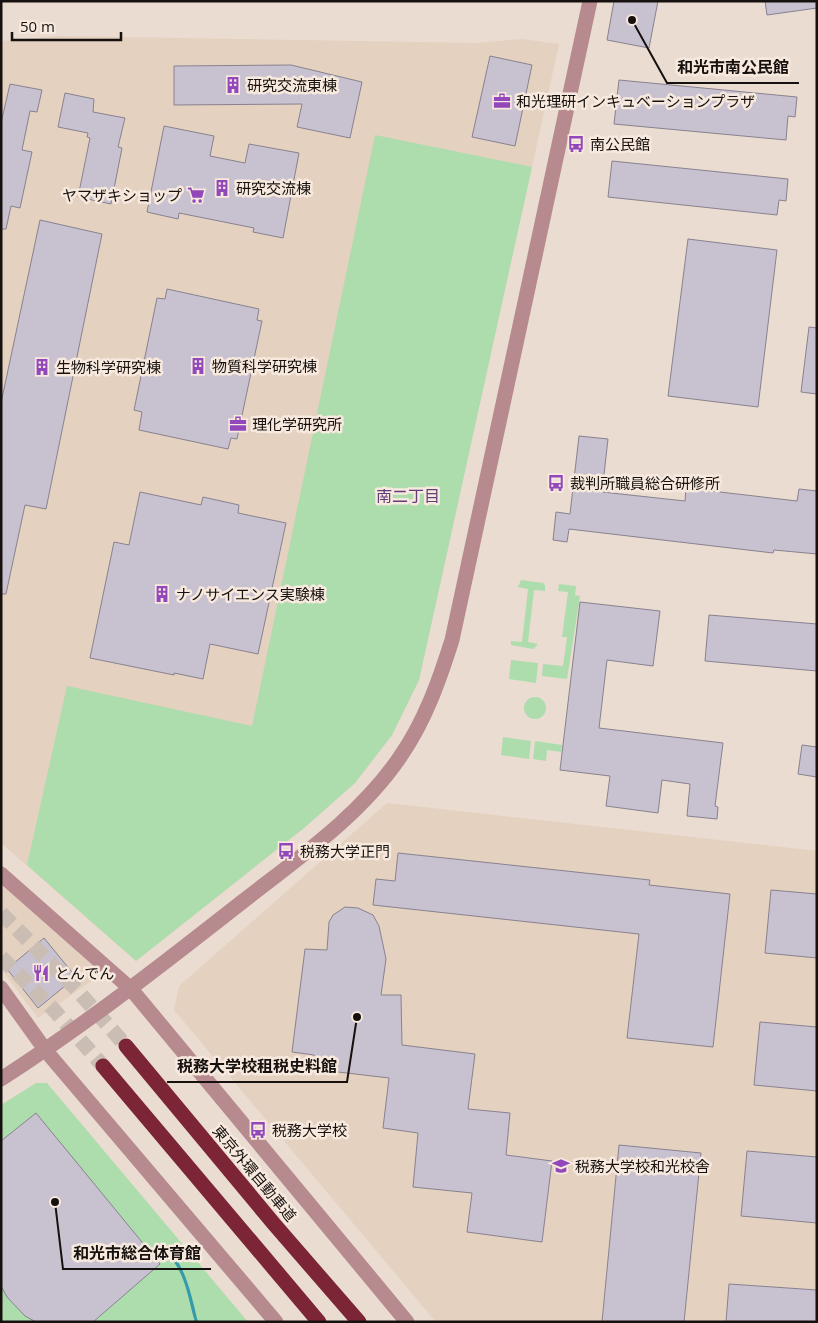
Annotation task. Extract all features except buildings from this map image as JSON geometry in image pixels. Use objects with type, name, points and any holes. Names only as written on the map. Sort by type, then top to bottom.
[{"type":"highway","name":"東京外環自動車道","points":[[126,1046],[274,1224],[359,1322]]},
{"type":"highway","points":[[103,1066],[319,1322]]},
{"type":"street","points":[[1,1079],[46,1050],[131,989],[335,828],[373,792],[400,758],[422,722],[438,683],[454,632],[590,1]]},
{"type":"street","points":[[1,874],[131,989],[407,1322]]},
{"type":"street","points":[[1,988],[46,1050],[276,1322]]},
{"type":"shaded area","name":"理化学研究所","points":[[59,36],[477,43],[522,39],[559,44],[419,680],[392,735],[355,783],[304,828],[136,961],[1,843],[1,41]]},
{"type":"shaded area","name":"税務大学校和光校舎","points":[[387,803],[817,851],[817,1322],[436,1322],[174,1010],[179,986]]},
{"type":"shaded area","points":[[1,882],[103,973],[38,1018],[1,969]]},
{"type":"green space","points":[[375,135],[532,167],[419,680],[392,735],[355,783],[304,828],[136,961],[27,865],[67,686],[252,726]]},
{"type":"green space","points":[[521,580],[543,583],[545,585],[545,591],[534,590],[528,642],[538,644],[533,649],[511,645],[511,641],[522,642],[528,589],[518,587]]},
{"type":"green space","points":[[559,584],[576,586],[575,595],[580,596],[567,679],[542,676],[543,664],[563,666],[567,637],[562,637],[568,592],[558,591]]},
{"type":"green space","points":[[511,660],[538,663],[536,683],[509,679]]},
{"type":"green space","points":[[531,697],[539,697],[546,704],[546,712],[539,719],[531,719],[524,712],[524,704]]},
{"type":"green space","points":[[503,737],[531,741],[529,759],[501,755]]},
{"type":"green space","points":[[535,741],[562,745],[561,752],[547,750],[546,761],[533,759]]},
{"type":"green space","points":[[36,1083],[47,1083],[248,1322],[1,1322],[1,1105]]},
{"type":"water","points":[[166,1251],[173,1255],[183,1272],[191,1293],[198,1322],[195,1322],[185,1284],[177,1266],[164,1253]]},
{"type":"tunnel","points":[[1,913],[77,990],[126,1046]]},
{"type":"tunnel","points":[[1,957],[53,1009],[103,1066]]},
{"type":"place","name":"和光市南公民館","points":[[632,20]]},
{"type":"place","name":"研究交流東棟","points":[[233,85]]},
{"type":"place","name":"和光理研インキュベーションプラザ","points":[[502,101]]},
{"type":"place","name":"南公民館","points":[[576,144]]},
{"type":"place","name":"研究交流棟","points":[[222,188]]},
{"type":"place","name":"ヤマザキショップ","points":[[196,195]]},
{"type":"place","name":"物質科学研究棟","points":[[198,366]]},
{"type":"place","name":"生物科学研究棟","points":[[42,367]]},
{"type":"place","name":"理化学研究所","points":[[238,424]]},
{"type":"place","name":"裁判所職員総合研修所","points":[[556,483]]},
{"type":"place","name":"ナノサイエンス実験棟","points":[[162,594]]},
{"type":"place","name":"税務大学正門","points":[[286,851]]},
{"type":"place","name":"とんでん","points":[[41,973]]},
{"type":"place","name":"税務大学校租税史料館","points":[[357,1017]]},
{"type":"place","name":"税務大学校","points":[[258,1130]]},
{"type":"place","name":"税務大学校和光校舎","points":[[561,1166]]},
{"type":"place","name":"和光市総合体育館","points":[[55,1202]]},
{"type":"district","name":"南二丁目","points":[[408,496]]}]
